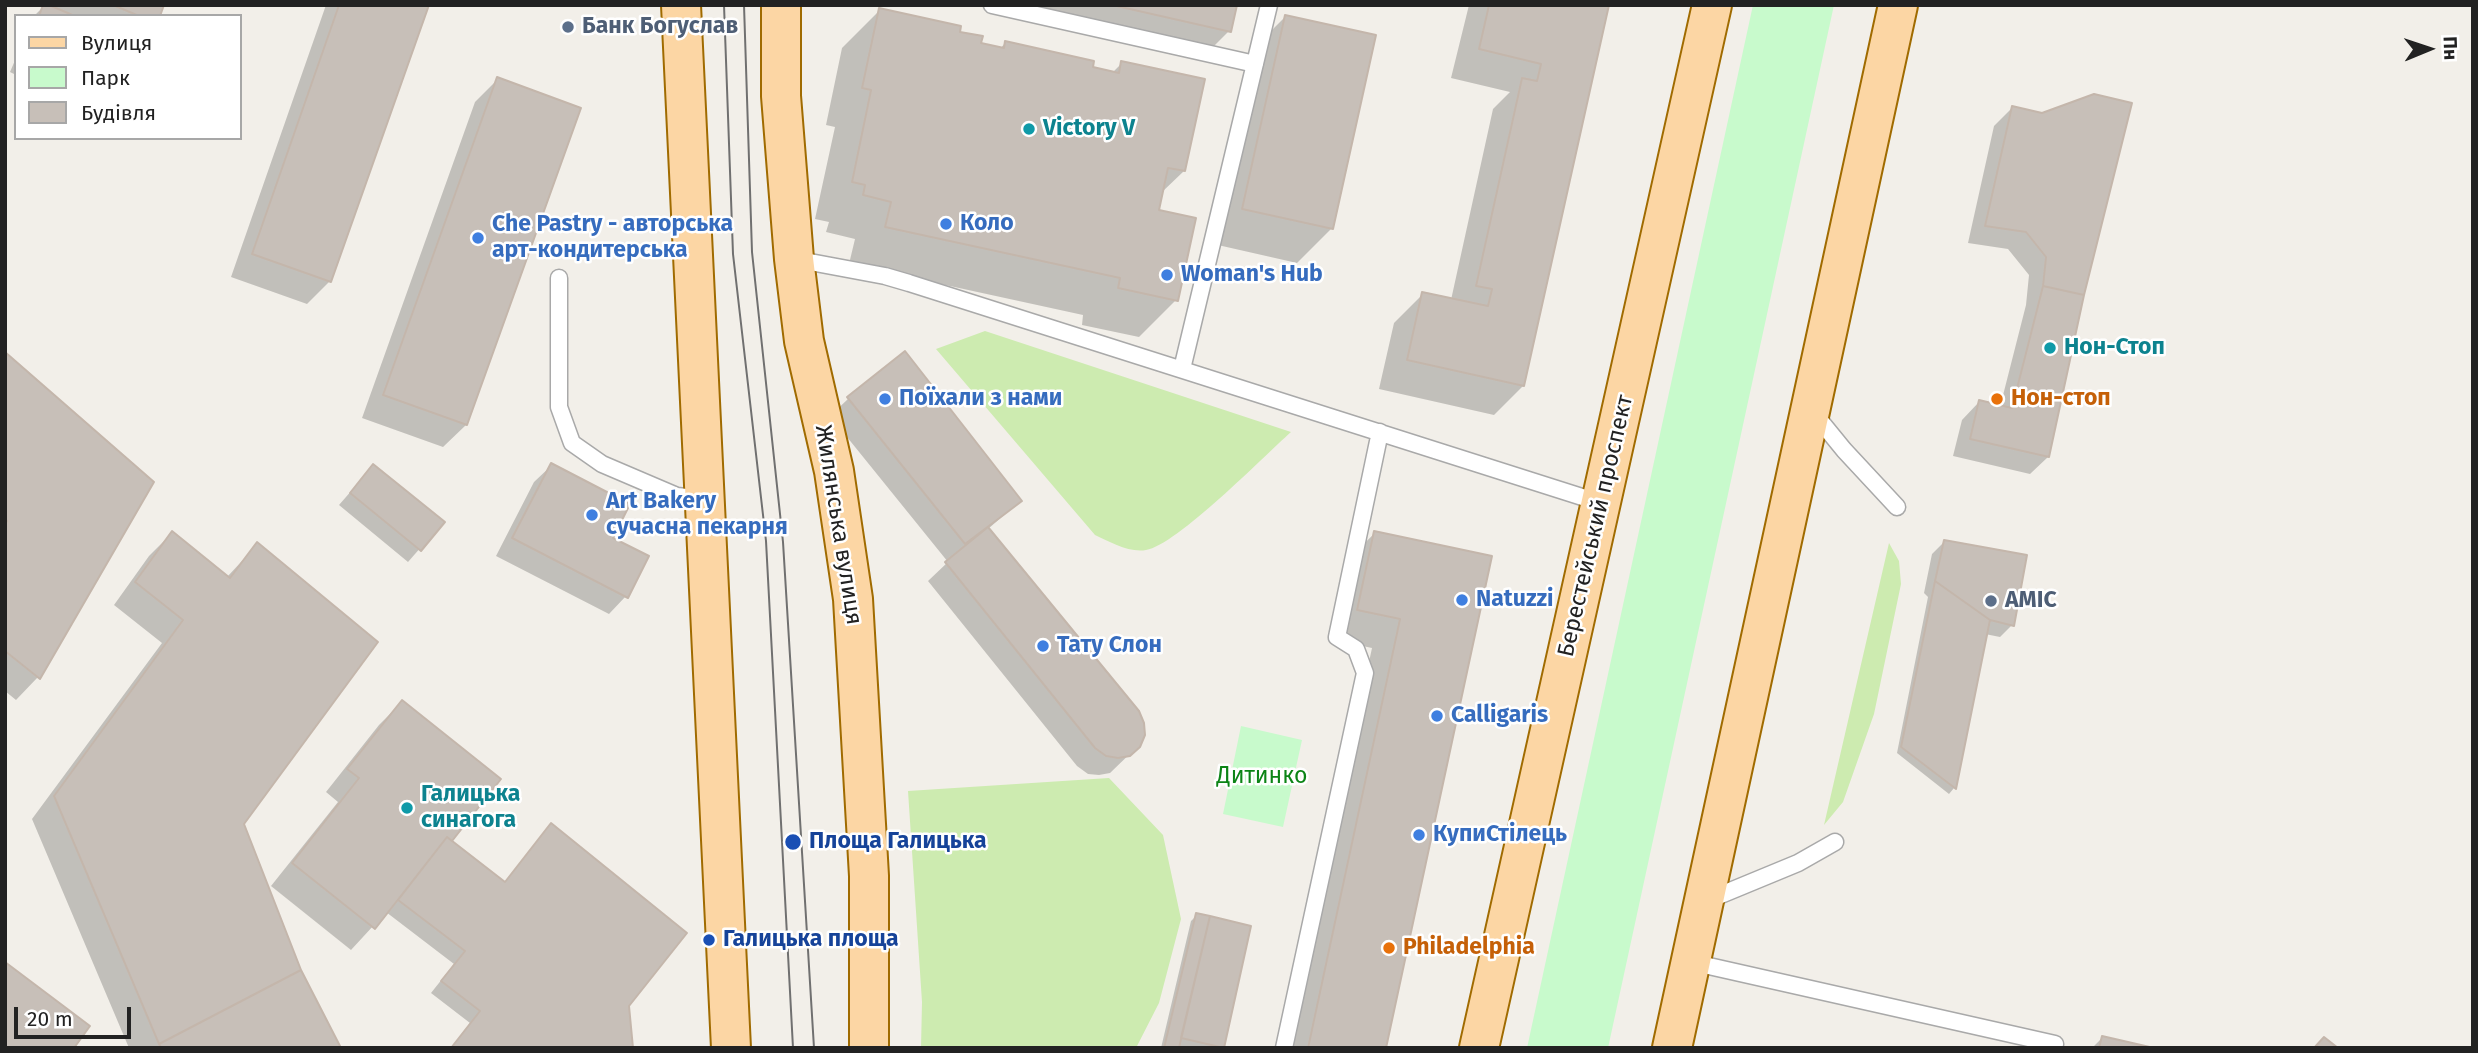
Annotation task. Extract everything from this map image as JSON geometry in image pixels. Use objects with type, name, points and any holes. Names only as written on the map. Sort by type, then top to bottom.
[{"type":"main road","points":[[681,5],[731,1048]]},
{"type":"main road","name":"Жилянська вулиця","points":[[781,5],[782,96],[794,259],[804,341],[834,471],[853,599],[869,876],[869,1048]]},
{"type":"main road","name":"Берестейський проспект","points":[[1479,1048],[1712,5]]},
{"type":"main road","points":[[1672,1048],[1898,5]]},
{"type":"lane","points":[[992,5],[1255,64]]},
{"type":"lane","points":[[1182,369],[1269,5]]},
{"type":"lane","points":[[794,259],[885,276],[1601,503]]},
{"type":"lane","points":[[559,278],[559,407],[572,443],[602,464],[677,496],[704,499]]},
{"type":"lane","points":[[1811,409],[1844,450],[1897,507]]},
{"type":"lane","points":[[1284,1048],[1365,673],[1356,649],[1337,637],[1380,432]]},
{"type":"lane","points":[[1704,902],[1798,863],[1835,842]]},
{"type":"lane","points":[[1691,962],[2055,1044]]},
{"type":"green space","points":[[1753,5],[1834,5],[1608,1048],[1527,1048]]},
{"type":"green space","points":[[985,331],[1291,432],[1220,499],[1160,545],[1140,551],[1120,546],[1095,535],[936,349]]},
{"type":"green space","points":[[1889,543],[1899,561],[1901,584],[1874,714],[1843,802],[1824,825]]},
{"type":"green space","name":"Дитинко","points":[[1241,726],[1302,740],[1283,827],[1223,814]]},
{"type":"green space","points":[[1109,778],[1163,835],[1181,919],[1159,1003],[1136,1048],[921,1048],[922,1002],[908,791]]},
{"type":"building","points":[[43,5],[49,5],[70,14],[40,14]]},
{"type":"building","points":[[113,5],[164,5],[161,14],[134,14]]},
{"type":"building","points":[[339,5],[429,5],[331,282],[252,254]]},
{"type":"building","points":[[1112,5],[1237,5],[1231,32]]},
{"type":"building","points":[[1489,5],[1609,5],[1524,386],[1407,360],[1422,292],[1488,306],[1492,289],[1476,286],[1522,78],[1537,81],[1541,64],[1479,49]]},
{"type":"building","name":"Victory V","points":[[879,8],[961,26],[960,32],[983,36],[981,43],[1004,48],[1005,41],[1094,61],[1093,67],[1119,73],[1121,61],[1205,79],[1185,171],[1168,168],[1159,210],[1196,218],[1178,301],[1118,288],[1120,278],[885,227],[891,202],[863,195],[865,185],[852,182],[871,90],[862,88]]},
{"type":"building","points":[[1285,15],[1376,35],[1333,229],[1242,209]]},
{"type":"building","points":[[497,77],[581,108],[467,425],[383,395]]},
{"type":"building","points":[[2094,94],[2132,103],[2084,295],[2043,286],[2046,257],[2026,232],[1985,226],[2012,106],[2042,113]]},
{"type":"building","name":"Нон-Стоп","points":[[2043,286],[2084,295],[2049,457],[1970,439],[1979,400],[2012,408]]},
{"type":"building","points":[[905,351],[1022,501],[965,544],[847,397]]},
{"type":"building","points":[[5,352],[154,482],[40,679],[5,651]]},
{"type":"building","points":[[551,463],[630,504],[613,538],[649,556],[628,598],[512,538]]},
{"type":"building","points":[[373,464],[445,522],[421,551],[350,493]]},
{"type":"building","points":[[988,527],[1139,711],[1145,735],[1140,747],[1130,756],[1106,756],[1095,748],[945,562]]},
{"type":"building","points":[[172,531],[230,578],[257,542],[378,642],[244,824],[301,970],[159,1044],[54,796],[183,620],[135,582]]},
{"type":"building","points":[[1374,531],[1492,556],[1386,1048],[1308,1048],[1400,619],[1357,610]]},
{"type":"building","name":"AMIC","points":[[1944,540],[2027,555],[2014,626],[1990,620],[1935,581]]},
{"type":"building","points":[[1935,581],[1990,620],[1956,789],[1901,747]]},
{"type":"building","name":"Галицька синагога","points":[[402,700],[501,779],[452,841],[447,837],[375,929],[292,863],[359,778],[347,769]]},
{"type":"building","points":[[551,823],[687,933],[629,1006],[633,1048],[451,1048],[480,1011],[441,981],[465,951],[398,900],[447,837],[505,882]]},
{"type":"building","points":[[1196,913],[1210,916],[1179,1048],[1164,1048]]},
{"type":"building","points":[[1210,916],[1251,926],[1224,1048],[1181,1038]]},
{"type":"building","points":[[5,962],[90,1026],[74,1048],[5,1048]]},
{"type":"building","points":[[301,970],[341,1048],[161,1048],[159,1044]]},
{"type":"building","points":[[2102,1036],[2154,1048],[2099,1048]]},
{"type":"building","points":[[2324,1037],[2338,1048],[2314,1048]]},
{"type":"tram line","points":[[724,5],[733,254],[766,541],[793,1048]]},
{"type":"tram line","points":[[744,5],[752,252],[783,542],[814,1048]]},
{"type":"place","name":"Банк Богуслав","points":[[568,27]]},
{"type":"place","name":"Victory V","points":[[1029,129]]},
{"type":"place","name":"Коло","points":[[946,224]]},
{"type":"place","name":"Che Pastry - авторська арт-кондитерська","points":[[478,238]]},
{"type":"place","name":"Woman's Hub","points":[[1167,275]]},
{"type":"place","name":"Нон-Стоп","points":[[2050,348]]},
{"type":"place","name":"Поїхали з нами","points":[[885,399]]},
{"type":"place","name":"Нон-стоп","points":[[1997,399]]},
{"type":"place","name":"Art Bakery сучасна пекарня","points":[[592,515]]},
{"type":"place","name":"Natuzzi","points":[[1462,600]]},
{"type":"place","name":"AMIC","points":[[1991,601]]},
{"type":"place","name":"Тату Слон","points":[[1043,646]]},
{"type":"place","name":"Calligaris","points":[[1437,716]]},
{"type":"place","name":"Галицька синагога","points":[[407,808]]},
{"type":"place","name":"КупиСтілець","points":[[1419,835]]},
{"type":"place","name":"Площа Галицька","points":[[793,842]]},
{"type":"place","name":"Галицька площа","points":[[709,940]]},
{"type":"place","name":"Philadelphia","points":[[1389,948]]}]
